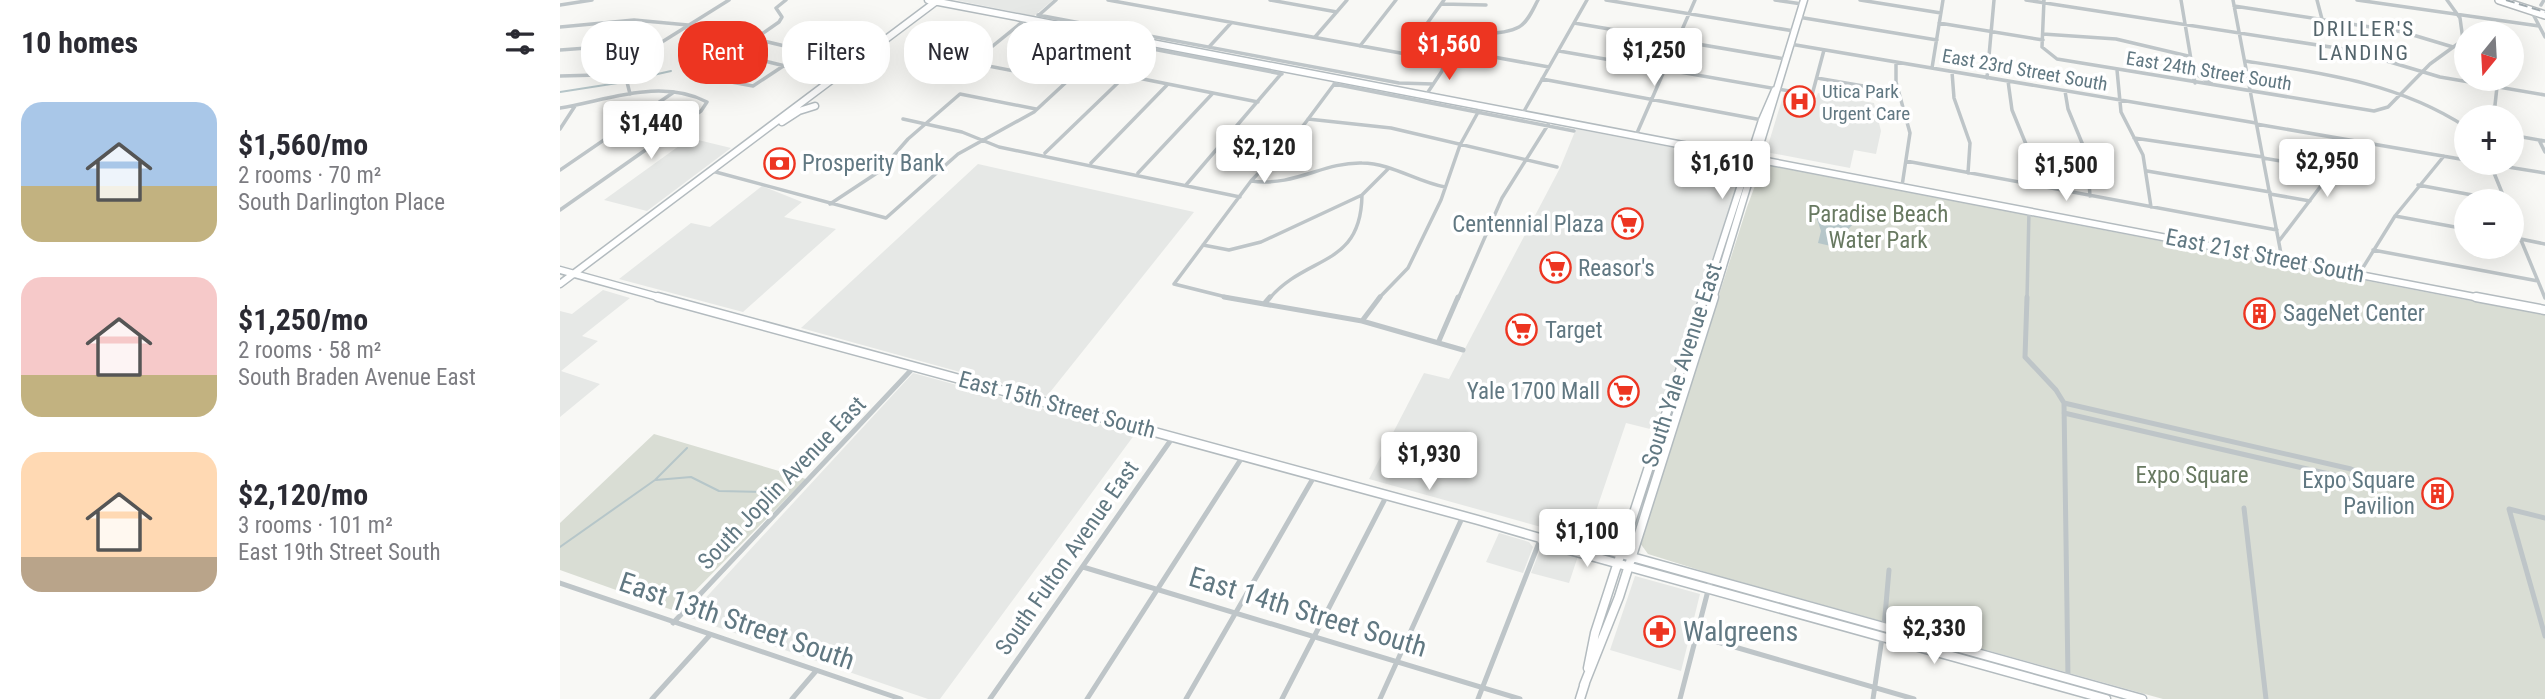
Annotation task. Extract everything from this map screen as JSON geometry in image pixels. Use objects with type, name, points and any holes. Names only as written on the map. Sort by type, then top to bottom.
[{"type":"highway","points":[[2499,0],[2544,10]]},
{"type":"highway","points":[[2513,0],[2544,10]]},
{"type":"main road","name":"East 21st Street South","points":[[928,0],[1044,21]]},
{"type":"main road","points":[[890,37],[938,1]]},
{"type":"main road","name":"South Yale Avenue East","points":[[1580,699],[1595,633],[1695,325],[1710,293],[1803,2]]},
{"type":"main road","name":"East 21st Street South","points":[[1156,44],[1205,50],[1284,71],[1338,78],[1583,124],[2545,310]]},
{"type":"main road","points":[[560,284],[827,84]]},
{"type":"main road","name":"South Yale Avenue East","points":[[1754,157],[1762,120],[1776,89]]},
{"type":"main road","points":[[772,125],[815,106]]},
{"type":"main road","name":"East 15th Street South","points":[[560,270],[1463,516],[1540,538],[1544,543],[1620,558],[2069,688]]},
{"type":"main road","name":"South Yale Avenue East","points":[[1584,685],[1606,636],[1704,327],[1710,293]]},
{"type":"main road","points":[[1695,325],[1704,327]]},
{"type":"main road","points":[[1681,369],[1690,372]]},
{"type":"main road","points":[[1653,455],[1663,457]]},
{"type":"main road","points":[[1595,633],[1606,636]]},
{"type":"main road","points":[[2069,688],[2106,699]]},
{"type":"main road","points":[[2069,688],[2142,699]]},
{"type":"street","points":[[560,5],[592,0]]},
{"type":"street","points":[[720,0],[728,1]]},
{"type":"street","points":[[768,30],[779,22],[782,17],[776,8],[786,0]]},
{"type":"street","points":[[1028,21],[1056,0]]},
{"type":"street","points":[[1108,0],[1405,54],[1445,58],[1488,56],[1549,67]]},
{"type":"street","points":[[1270,0],[1337,12]]},
{"type":"street","points":[[1315,38],[1347,0]]},
{"type":"street","points":[[1360,46],[1396,0]]},
{"type":"street","points":[[1424,27],[1459,31],[1514,29],[1523,23],[1538,0]]},
{"type":"street","points":[[1523,113],[1587,0]]},
{"type":"street","points":[[1606,0],[1794,31]]},
{"type":"street","points":[[1638,135],[1695,0]]},
{"type":"street","points":[[1775,0],[1803,2]]},
{"type":"street","points":[[1860,0],[1941,13]]},
{"type":"street","points":[[1932,68],[1943,0]]},
{"type":"street","points":[[1987,78],[1994,0]]},
{"type":"street","points":[[2026,0],[2359,52],[2422,72],[2454,78]]},
{"type":"street","points":[[2175,0],[2181,1],[2188,56],[2195,83]]},
{"type":"street","points":[[2233,0],[2282,259]]},
{"type":"street","points":[[2317,0],[2322,19]]},
{"type":"street","points":[[2357,0],[2539,26]]},
{"type":"street","points":[[2447,0],[2460,21]]},
{"type":"street","points":[[2544,0],[2544,10]]},
{"type":"street","points":[[697,21],[728,1]]},
{"type":"street","points":[[1939,23],[2043,40],[2043,1]]},
{"type":"street","points":[[1405,54],[1443,2],[1486,5]]},
{"type":"street","points":[[2234,6],[2417,35],[2454,48]]},
{"type":"street","points":[[2534,16],[2545,37]]},
{"type":"street","points":[[1798,17],[1937,40]]},
{"type":"street","name":"East 21st Street South","points":[[1032,18],[1399,83],[1433,84]]},
{"type":"street","points":[[560,27],[634,20],[678,25]]},
{"type":"street","points":[[1205,50],[1231,23]]},
{"type":"street","points":[[1574,23],[1785,59]]},
{"type":"street","points":[[2043,34],[2064,33],[2163,48],[2188,56]]},
{"type":"street","points":[[1007,37],[973,63],[1007,70]]},
{"type":"street","name":"East 24th Street South","points":[[2043,40],[2044,50],[2062,61],[2250,92],[2374,111],[2388,107],[2400,95]]},
{"type":"street","name":"East 23rd Street South","points":[[1790,44],[2454,158]]},
{"type":"street","name":"East 21st Street South","points":[[1156,46],[1284,71]]},
{"type":"street","points":[[560,50],[581,48]]},
{"type":"street","points":[[2400,95],[2422,72],[2454,48]]},
{"type":"street","points":[[1559,51],[1812,95],[1824,50]]},
{"type":"street","points":[[1426,95],[1442,71],[1445,58]]},
{"type":"street","points":[[2245,61],[2354,79],[2400,95],[2454,121]]},
{"type":"street","points":[[1896,62],[1898,92],[1909,129],[1902,186]]},
{"type":"street","points":[[2117,70],[2121,112],[2147,171],[2151,207]]},
{"type":"street","points":[[1186,185],[1284,71]]},
{"type":"street","points":[[1952,72],[1953,92],[1970,143],[1968,173]]},
{"type":"street","points":[[2192,72],[2219,87]]},
{"type":"street","points":[[560,76],[581,75]]},
{"type":"street","points":[[1338,78],[1308,119],[1251,181],[1174,284],[1264,304],[1362,321],[1463,350]]},
{"type":"street","points":[[1817,78],[1898,92]]},
{"type":"street","points":[[1542,79],[1762,120]]},
{"type":"street","points":[[2008,81],[2012,110],[2030,154],[2030,184]]},
{"type":"street","points":[[1156,82],[1258,102]]},
{"type":"street","points":[[628,84],[630,94]]},
{"type":"street","points":[[711,171],[887,218],[951,159],[1036,110],[1065,84]]},
{"type":"street","points":[[1045,154],[1117,84]]},
{"type":"street","points":[[1091,164],[1168,84]]},
{"type":"street","points":[[1334,84],[1574,131]]},
{"type":"street","points":[[560,108],[657,89],[705,100],[706,105],[560,210]]},
{"type":"street","points":[[2065,91],[2068,109],[2087,155],[2090,195]]},
{"type":"street","points":[[2524,91],[2545,94]]},
{"type":"street","points":[[560,170],[674,92]]},
{"type":"street","points":[[1138,174],[1213,93]]},
{"type":"street","points":[[830,204],[884,167],[924,124],[960,94],[1036,110]]},
{"type":"street","points":[[1362,321],[1378,299],[1408,268],[1445,187],[1460,145],[1482,105]]},
{"type":"street","points":[[560,129],[575,106]]},
{"type":"street","points":[[1438,343],[1503,198],[1529,159],[1551,118]]},
{"type":"street","points":[[903,119],[962,132],[979,141],[1240,197]]},
{"type":"street","points":[[1308,119],[1391,128],[1557,167]]},
{"type":"street","points":[[2524,137],[2542,140],[2545,152]]},
{"type":"street","points":[[2134,138],[2333,170]]},
{"type":"street","points":[[2278,242],[2333,170],[2360,142]]},
{"type":"street","points":[[2359,274],[2395,216],[2444,156]]},
{"type":"street","points":[[1906,161],[2277,230]]},
{"type":"street","points":[[1251,181],[1292,183],[1353,164],[1389,168],[1417,182],[1445,187]]},
{"type":"street","points":[[1203,245],[1236,249],[1261,242],[1362,195],[1389,168]]},
{"type":"street","points":[[2524,169],[2545,173]]},
{"type":"street","points":[[2147,171],[2311,201]]},
{"type":"street","points":[[2418,185],[2454,192]]},
{"type":"street","points":[[1264,304],[1288,280],[1338,253],[1352,240],[1364,215],[1362,195]]},
{"type":"street","points":[[2029,210],[2025,357],[2033,369],[2054,386],[2064,403],[2069,688]]},
{"type":"street","points":[[2395,216],[2454,227]]},
{"type":"street","points":[[2524,240],[2545,244]]},
{"type":"street","points":[[2524,246],[2545,298]]},
{"type":"street","points":[[2373,250],[2538,281]]},
{"type":"street","name":"South Joplin Avenue East","points":[[673,623],[914,367]]},
{"type":"street","points":[[2064,403],[2351,469],[2376,480],[2355,480],[2064,413]]},
{"type":"street","name":"South Fulton Avenue East","points":[[990,699],[1173,437]]},
{"type":"street","points":[[1087,699],[1243,456]]},
{"type":"street","points":[[1186,699],[1315,475]]},
{"type":"street","points":[[1282,699],[1387,495]]},
{"type":"street","points":[[2244,508],[2266,699]]},
{"type":"street","points":[[2545,518],[2508,509],[2545,636]]},
{"type":"street","points":[[1380,699],[1463,516]]},
{"type":"street","points":[[1478,699],[1540,538]]},
{"type":"street","name":"East 14th Street South","points":[[1083,567],[1520,699]]},
{"type":"street","points":[[1873,699],[1889,570]]},
{"type":"street","name":"East 13th Street South","points":[[560,583],[901,699]]},
{"type":"street","points":[[1680,699],[1710,584]]},
{"type":"street","points":[[652,699],[710,635]]},
{"type":"street","points":[[1697,636],[1914,699]]},
{"type":"street","points":[[792,699],[816,671]]},
{"type":"shaded area","points":[[955,0],[1053,0],[1034,16]]},
{"type":"shaded area","points":[[1784,93],[1816,98],[1818,93],[1874,103],[1881,131],[1876,154],[1854,150],[1850,168],[1766,152]]},
{"type":"shaded area","points":[[1576,129],[1739,160],[1744,165],[1654,430],[1626,423],[1596,511],[1627,520],[1618,546],[1613,547],[1369,479],[1424,373],[1449,379],[1560,168]]},
{"type":"shaded area","points":[[690,138],[731,148],[647,211],[604,200]]},
{"type":"shaded area","points":[[978,164],[1194,212],[1047,396],[801,328]]},
{"type":"shaded area","points":[[762,186],[802,202],[784,217],[836,229],[743,312],[619,279],[691,223],[710,227]]},
{"type":"shaded area","points":[[1816,216],[1835,217],[1853,224],[1842,236],[1839,248],[1818,243],[1821,231]]},
{"type":"shaded area","points":[[603,290],[630,298],[582,336],[598,341],[561,371],[600,384],[560,417],[560,311],[572,314]]},
{"type":"shaded area","points":[[913,373],[1135,434],[940,699],[928,699],[688,617]]},
{"type":"shaded area","points":[[1499,533],[1529,542],[1533,547],[1523,573],[1486,562]]},
{"type":"shaded area","points":[[1548,548],[1578,556],[1569,583],[1531,573],[1540,550]]},
{"type":"shaded area","points":[[1635,576],[1700,594],[1681,671],[1610,650]]},
{"type":"green space","name":"Expo Square","points":[[1766,165],[2545,315],[2545,699],[2163,699],[1648,554],[1640,543],[1747,207],[1762,167]]},
{"type":"green space","points":[[654,434],[806,479],[675,611],[560,570],[560,523]]},
{"type":"waterway","points":[[664,73],[671,71]]},
{"type":"waterway","points":[[560,92],[611,84]]},
{"type":"waterway","points":[[560,547],[655,480],[687,448]]},
{"type":"waterway","points":[[656,480],[691,477],[719,491],[769,492]]},
{"type":"railway","points":[[2506,0],[2545,12]]},
{"type":"place","name":"Utica Park Urgent Care","points":[[1799,102]]},
{"type":"place","name":"Prosperity Bank","points":[[779,163]]},
{"type":"place","name":"Centennial Plaza","points":[[1627,224]]},
{"type":"place","name":"Reasor's","points":[[1555,268]]},
{"type":"place","name":"SageNet Center","points":[[2260,313]]},
{"type":"place","name":"Target","points":[[1522,330]]},
{"type":"place","name":"Yale 1700 Mall","points":[[1623,391]]},
{"type":"place","name":"Expo Square Pavilion","points":[[2438,493]]},
{"type":"place","name":"Walgreens","points":[[1660,631]]},
{"type":"district","name":"DRILLER'S LANDING","points":[[2364,41]]},
{"type":"park label","name":"Paradise Beach Water Park","points":[[1878,227]]}]
